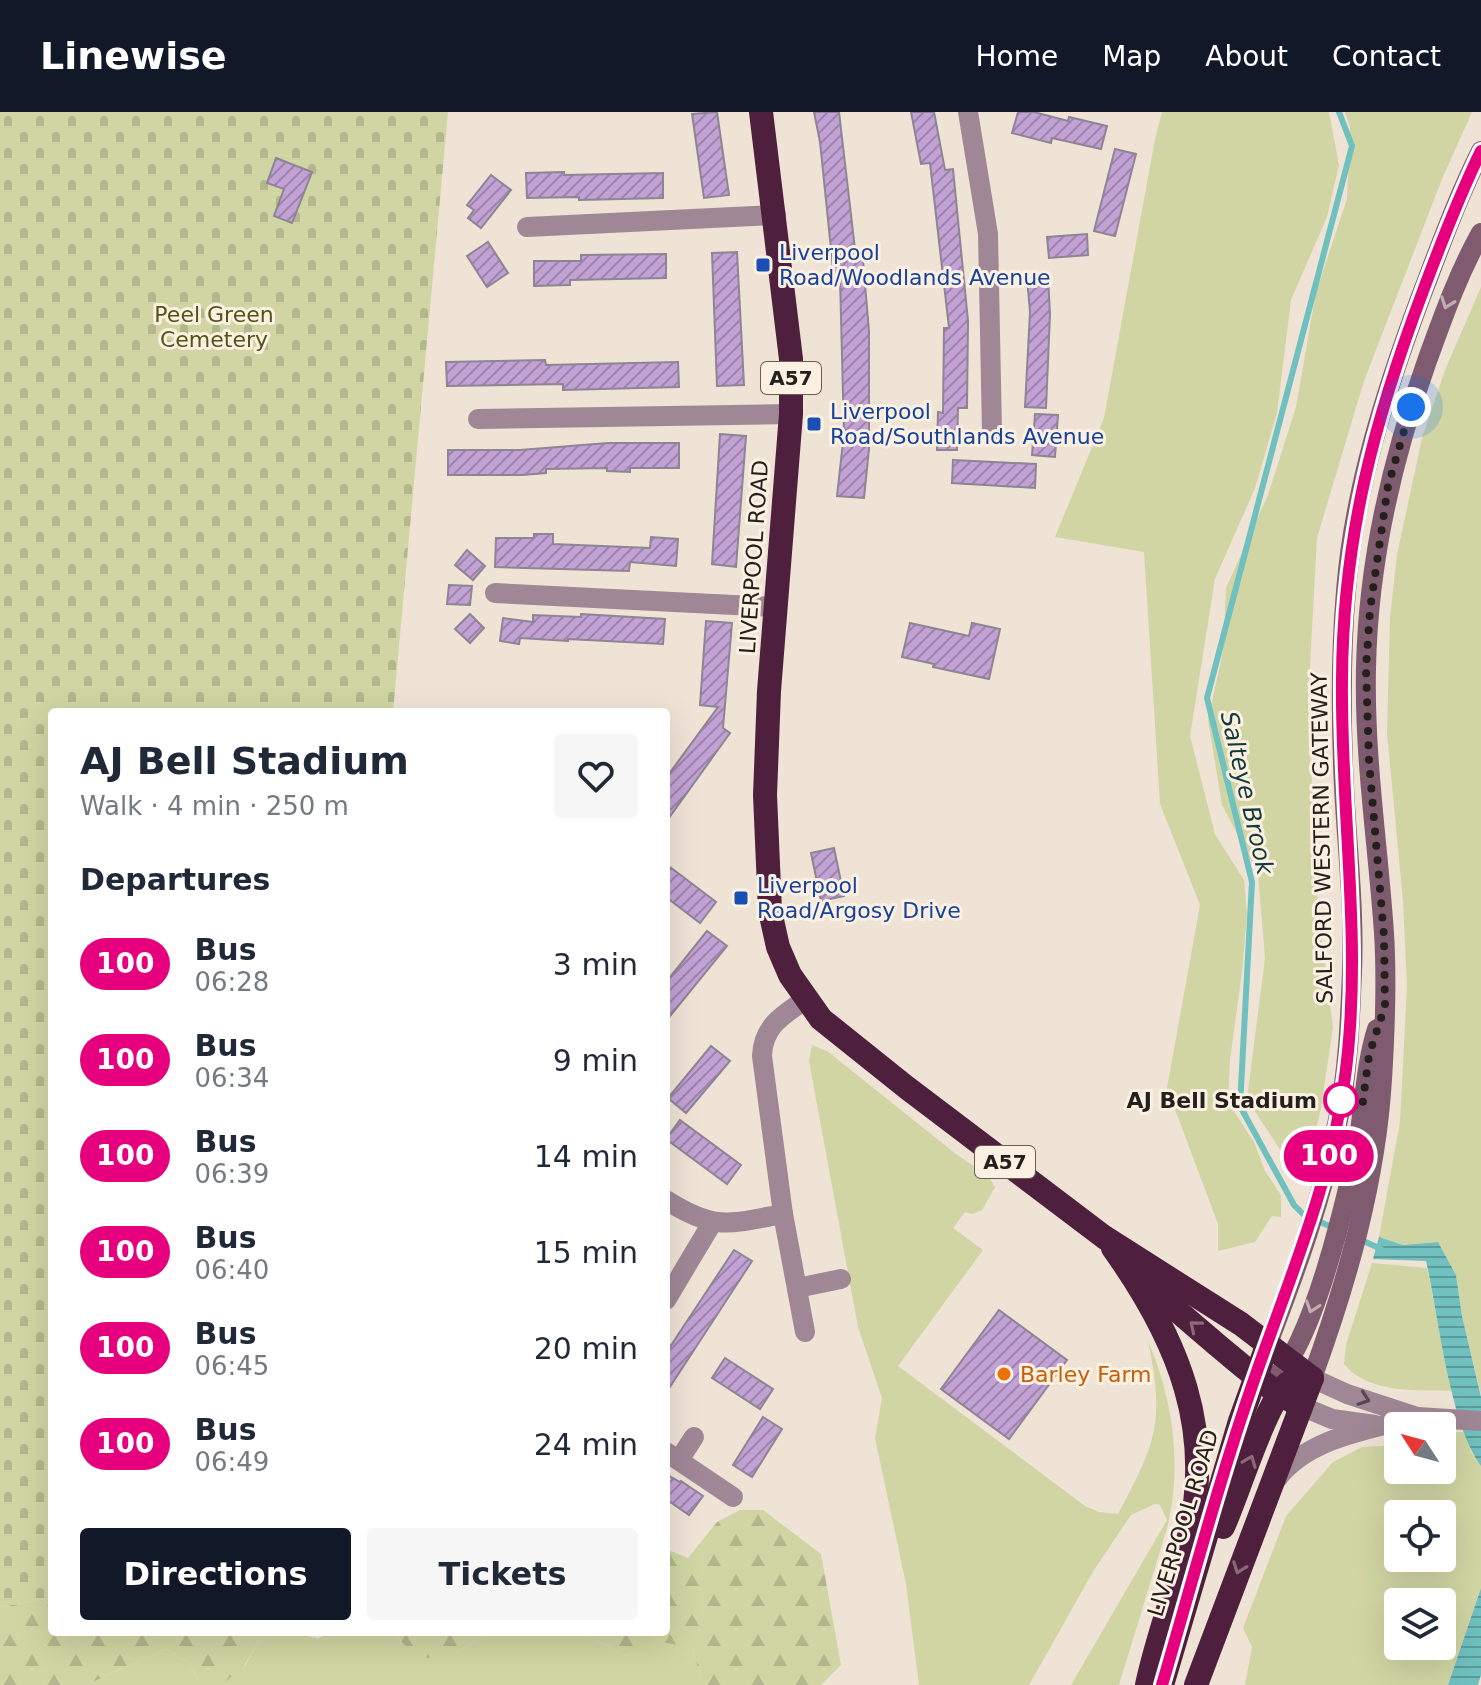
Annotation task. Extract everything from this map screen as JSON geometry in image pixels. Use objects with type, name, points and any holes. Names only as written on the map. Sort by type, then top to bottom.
[{"type":"highway","name":"LIVERPOOL ROAD","points":[[761,112],[776,215],[791,359],[791,414],[765,795],[770,911],[778,947],[790,975],[821,1019],[885,1070],[1104,1237],[1268,1343],[1312,1378]]},
{"type":"highway","name":"LIVERPOOL ROAD","points":[[1104,1237],[1165,1300],[1278,1395],[1301,1406]]},
{"type":"highway","name":"A57","points":[[1104,1237],[1135,1278],[1175,1354],[1189,1396],[1197,1440],[1196,1502],[1147,1685]]},
{"type":"highway","name":"LIVERPOOL ROAD","points":[[1162,1685],[1268,1343]]},
{"type":"highway","points":[[1192,1582],[1224,1526],[1278,1395],[1292,1381],[1312,1378],[1196,1685]]},
{"type":"street","points":[[968,112],[988,234],[992,432]]},
{"type":"street","name":"SALFORD WESTERN GATEWAY","points":[[1268,1343],[1319,1195],[1345,1081],[1353,970],[1342,676],[1346,589],[1358,502],[1379,418],[1407,335],[1447,228],[1481,151]]},
{"type":"street","points":[[527,227],[776,215]]},
{"type":"street","points":[[1255,1377],[1271,1379],[1283,1371],[1289,1362],[1304,1331],[1330,1251],[1352,1213],[1374,1145],[1382,1080],[1385,1006],[1384,936],[1369,761],[1366,668],[1370,610],[1388,486],[1407,420],[1452,289],[1481,233]]},
{"type":"street","points":[[478,419],[791,414]]},
{"type":"street","points":[[495,593],[776,607]]},
{"type":"street","points":[[805,1000],[772,1024],[762,1045],[764,1085],[783,1214],[805,1332]]},
{"type":"street","points":[[670,1203],[689,1215],[712,1223],[740,1222],[783,1214]]},
{"type":"street","points":[[1352,1213],[1349,1262],[1312,1378],[1347,1394],[1402,1412]]},
{"type":"street","points":[[670,1293],[712,1223]]},
{"type":"street","points":[[797,1288],[841,1279]]},
{"type":"street","points":[[1301,1406],[1332,1419],[1383,1426]]},
{"type":"street","points":[[1456,1419],[1481,1421]]},
{"type":"street","points":[[1266,1495],[1279,1475],[1298,1457],[1383,1426]]},
{"type":"street","points":[[694,1437],[672,1456],[733,1497]]},
{"type":"green space","name":"Peel Green Cemetery","points":[[0,112],[448,112],[393,708],[48,708],[48,1599],[0,1607]]},
{"type":"green space","points":[[1162,112],[1329,112],[1339,165],[1327,217],[1291,300],[1277,413],[1255,488],[1215,579],[1190,736],[1215,834],[1244,880],[1247,914],[1228,1102],[1254,1142],[1265,1171],[1281,1195],[1281,1217],[1272,1216],[1255,1242],[1218,1251],[1218,1224],[1167,1088],[1200,905],[1160,804],[1144,552],[1055,537],[1104,418]]},
{"type":"green space","points":[[1345,112],[1472,112],[1442,179],[1364,381],[1317,538],[1308,702],[1318,910],[1333,1027],[1321,1108],[1303,1185],[1247,1099],[1265,958],[1258,874],[1222,805],[1208,720],[1223,651],[1226,588],[1268,495],[1296,407],[1316,292],[1347,199],[1350,127]]},
{"type":"green space","points":[[1481,287],[1481,1395],[1462,1316],[1456,1275],[1438,1242],[1403,1245],[1379,1237],[1400,1122],[1407,986],[1403,901],[1387,733],[1390,617],[1397,555],[1422,438],[1445,370]]},
{"type":"green space","points":[[812,1045],[827,1051],[989,1177],[995,1187],[982,1210],[972,1214],[965,1212],[953,1228],[983,1250],[898,1366],[1085,1506],[1099,1512],[1118,1514],[1141,1469],[1154,1431],[1156,1392],[1148,1341],[1169,1409],[1174,1478],[1168,1525],[1119,1685],[1071,1685],[1167,1520],[1160,1505],[1155,1504],[1131,1515],[1094,1570],[1029,1685],[919,1685],[906,1584],[875,1438],[882,1398],[858,1327],[809,1061]]},
{"type":"green space","points":[[1372,1263],[1427,1268],[1452,1391],[1409,1390],[1379,1385],[1354,1374],[1344,1364],[1346,1345]]},
{"type":"green space","points":[[1456,1432],[1465,1432],[1471,1452],[1481,1466],[1481,1588],[1448,1685],[1245,1685],[1252,1647],[1243,1628],[1286,1516],[1333,1462],[1362,1447],[1383,1446],[1384,1484],[1456,1484]]},
{"type":"green space","points":[[740,1510],[763,1510],[821,1554],[841,1665],[821,1685],[703,1685],[692,1648],[662,1642],[625,1656],[591,1636],[670,1636],[670,1551],[688,1558],[717,1522]]},
{"type":"green space","points":[[48,1599],[48,1636],[262,1636],[244,1666],[224,1683],[199,1682],[189,1663],[166,1649],[86,1685],[0,1685],[0,1607]]},
{"type":"green space","points":[[261,1636],[308,1636],[318,1639],[323,1636],[396,1636],[403,1644],[456,1653],[481,1636],[591,1636],[625,1656],[662,1641],[692,1648],[703,1685],[86,1685],[166,1649],[189,1663],[199,1682],[245,1666]]},
{"type":"green space","points":[[396,1636],[481,1636],[456,1653],[427,1658],[403,1644]]},
{"type":"water","points":[[1379,1237],[1403,1245],[1438,1242],[1456,1275],[1481,1397],[1481,1466],[1470,1447],[1453,1397],[1426,1261],[1373,1259]]},
{"type":"water","points":[[1481,1588],[1481,1675],[1478,1685],[1448,1685]]},
{"type":"building","points":[[717,112],[729,195],[704,198],[692,114]]},
{"type":"building","points":[[814,112],[839,112],[855,249],[862,249],[869,331],[869,449],[864,498],[837,496],[844,433],[840,278],[834,278]]},
{"type":"building","points":[[911,112],[934,112],[945,170],[953,169],[968,321],[967,408],[958,408],[957,450],[937,450],[938,412],[943,413],[944,328],[949,328],[930,163],[921,164]]},
{"type":"building","points":[[1018,112],[1034,112],[1068,121],[1069,117],[1107,126],[1101,149],[1052,138],[1051,143],[1012,133]]},
{"type":"building","points":[[1115,149],[1136,154],[1115,236],[1094,231]]},
{"type":"building","points":[[276,158],[312,172],[292,223],[274,216],[284,189],[267,183]]},
{"type":"building","points":[[564,172],[564,175],[663,173],[663,198],[527,198],[526,173]]},
{"type":"building","points":[[491,175],[511,190],[481,228],[468,218],[474,210],[467,205]]},
{"type":"building","points":[[1087,234],[1088,255],[1049,258],[1047,237]]},
{"type":"building","points":[[488,242],[508,273],[487,287],[467,256]]},
{"type":"building","points":[[737,252],[744,385],[717,386],[712,253]]},
{"type":"building","points":[[666,254],[666,278],[570,280],[570,285],[534,286],[534,261],[581,261],[581,255]]},
{"type":"building","points":[[1048,277],[1050,314],[1046,408],[1025,407],[1030,312],[1027,278]]},
{"type":"building","points":[[545,360],[546,365],[678,362],[679,387],[563,390],[563,384],[447,386],[446,362]]},
{"type":"building","points":[[1035,414],[1058,415],[1055,457],[1032,455]]},
{"type":"building","points":[[720,434],[746,436],[736,567],[712,564]]},
{"type":"building","points":[[608,443],[679,443],[679,468],[630,468],[630,472],[607,471],[607,468],[546,469],[546,473],[522,475],[448,475],[448,450],[520,450]]},
{"type":"building","points":[[953,460],[1036,464],[1035,488],[952,483]]},
{"type":"building","points":[[534,534],[553,534],[553,544],[650,548],[651,537],[678,539],[676,566],[630,562],[629,571],[495,567],[496,538],[534,538]]},
{"type":"building","points":[[467,550],[485,566],[473,580],[455,565]]},
{"type":"building","points":[[449,585],[472,586],[470,605],[447,604]]},
{"type":"building","points":[[470,614],[484,628],[470,643],[455,629]]},
{"type":"building","points":[[581,614],[665,619],[663,644],[520,638],[519,644],[500,641],[503,618],[533,622],[533,615],[581,617]]},
{"type":"building","points":[[706,621],[732,623],[723,728],[730,733],[670,816],[670,773],[718,707],[700,705]]},
{"type":"building","points":[[910,623],[969,636],[972,623],[1000,629],[989,679],[902,657]]},
{"type":"building","points":[[834,848],[844,896],[821,901],[811,853]]},
{"type":"building","points":[[670,867],[716,902],[700,923],[670,900]]},
{"type":"building","points":[[707,931],[727,946],[670,1016],[670,977]]},
{"type":"building","points":[[711,1046],[730,1061],[686,1113],[670,1100],[670,1096]]},
{"type":"building","points":[[680,1120],[741,1165],[727,1184],[670,1142],[670,1134]]},
{"type":"building","points":[[734,1250],[752,1261],[670,1387],[670,1347]]},
{"type":"building","name":"Barley Farm","points":[[999,1310],[1067,1360],[1009,1439],[941,1389]]},
{"type":"building","points":[[725,1358],[773,1389],[760,1409],[712,1378]]},
{"type":"building","points":[[763,1417],[782,1429],[752,1477],[733,1465]]},
{"type":"building","points":[[670,1476],[703,1496],[689,1515],[670,1502]]},
{"type":"waterway","name":"Salteye Brook","points":[[1334,1228],[1304,1215],[1294,1205],[1240,1106],[1252,882],[1207,698],[1352,146],[1339,112]]},
{"type":"waterway","name":"Salteye Brook","points":[[1359,1239],[1381,1249]]},
{"type":"bus line","name":"100","points":[[1162,1685],[1240,1421],[1306,1238],[1338,1121],[1345,1081],[1353,970],[1342,676],[1346,589],[1358,502],[1379,418],[1407,335],[1447,228],[1481,151]]},
{"type":"place","name":"Liverpool Road/Woodlands Avenue","points":[[763,265]]},
{"type":"place","name":"Liverpool Road/Southlands Avenue","points":[[814,424]]},
{"type":"place","name":"Liverpool Road/Argosy Drive","points":[[741,898]]},
{"type":"place","name":"AJ Bell Stadium","points":[[1341,1100]]},
{"type":"place","name":"Barley Farm","points":[[1004,1374]]},
{"type":"route","points":[[1341,1100],[1362,1108],[1369,1055],[1385,1006],[1384,936],[1369,761],[1366,668],[1375,567],[1388,486],[1411,407]]}]
